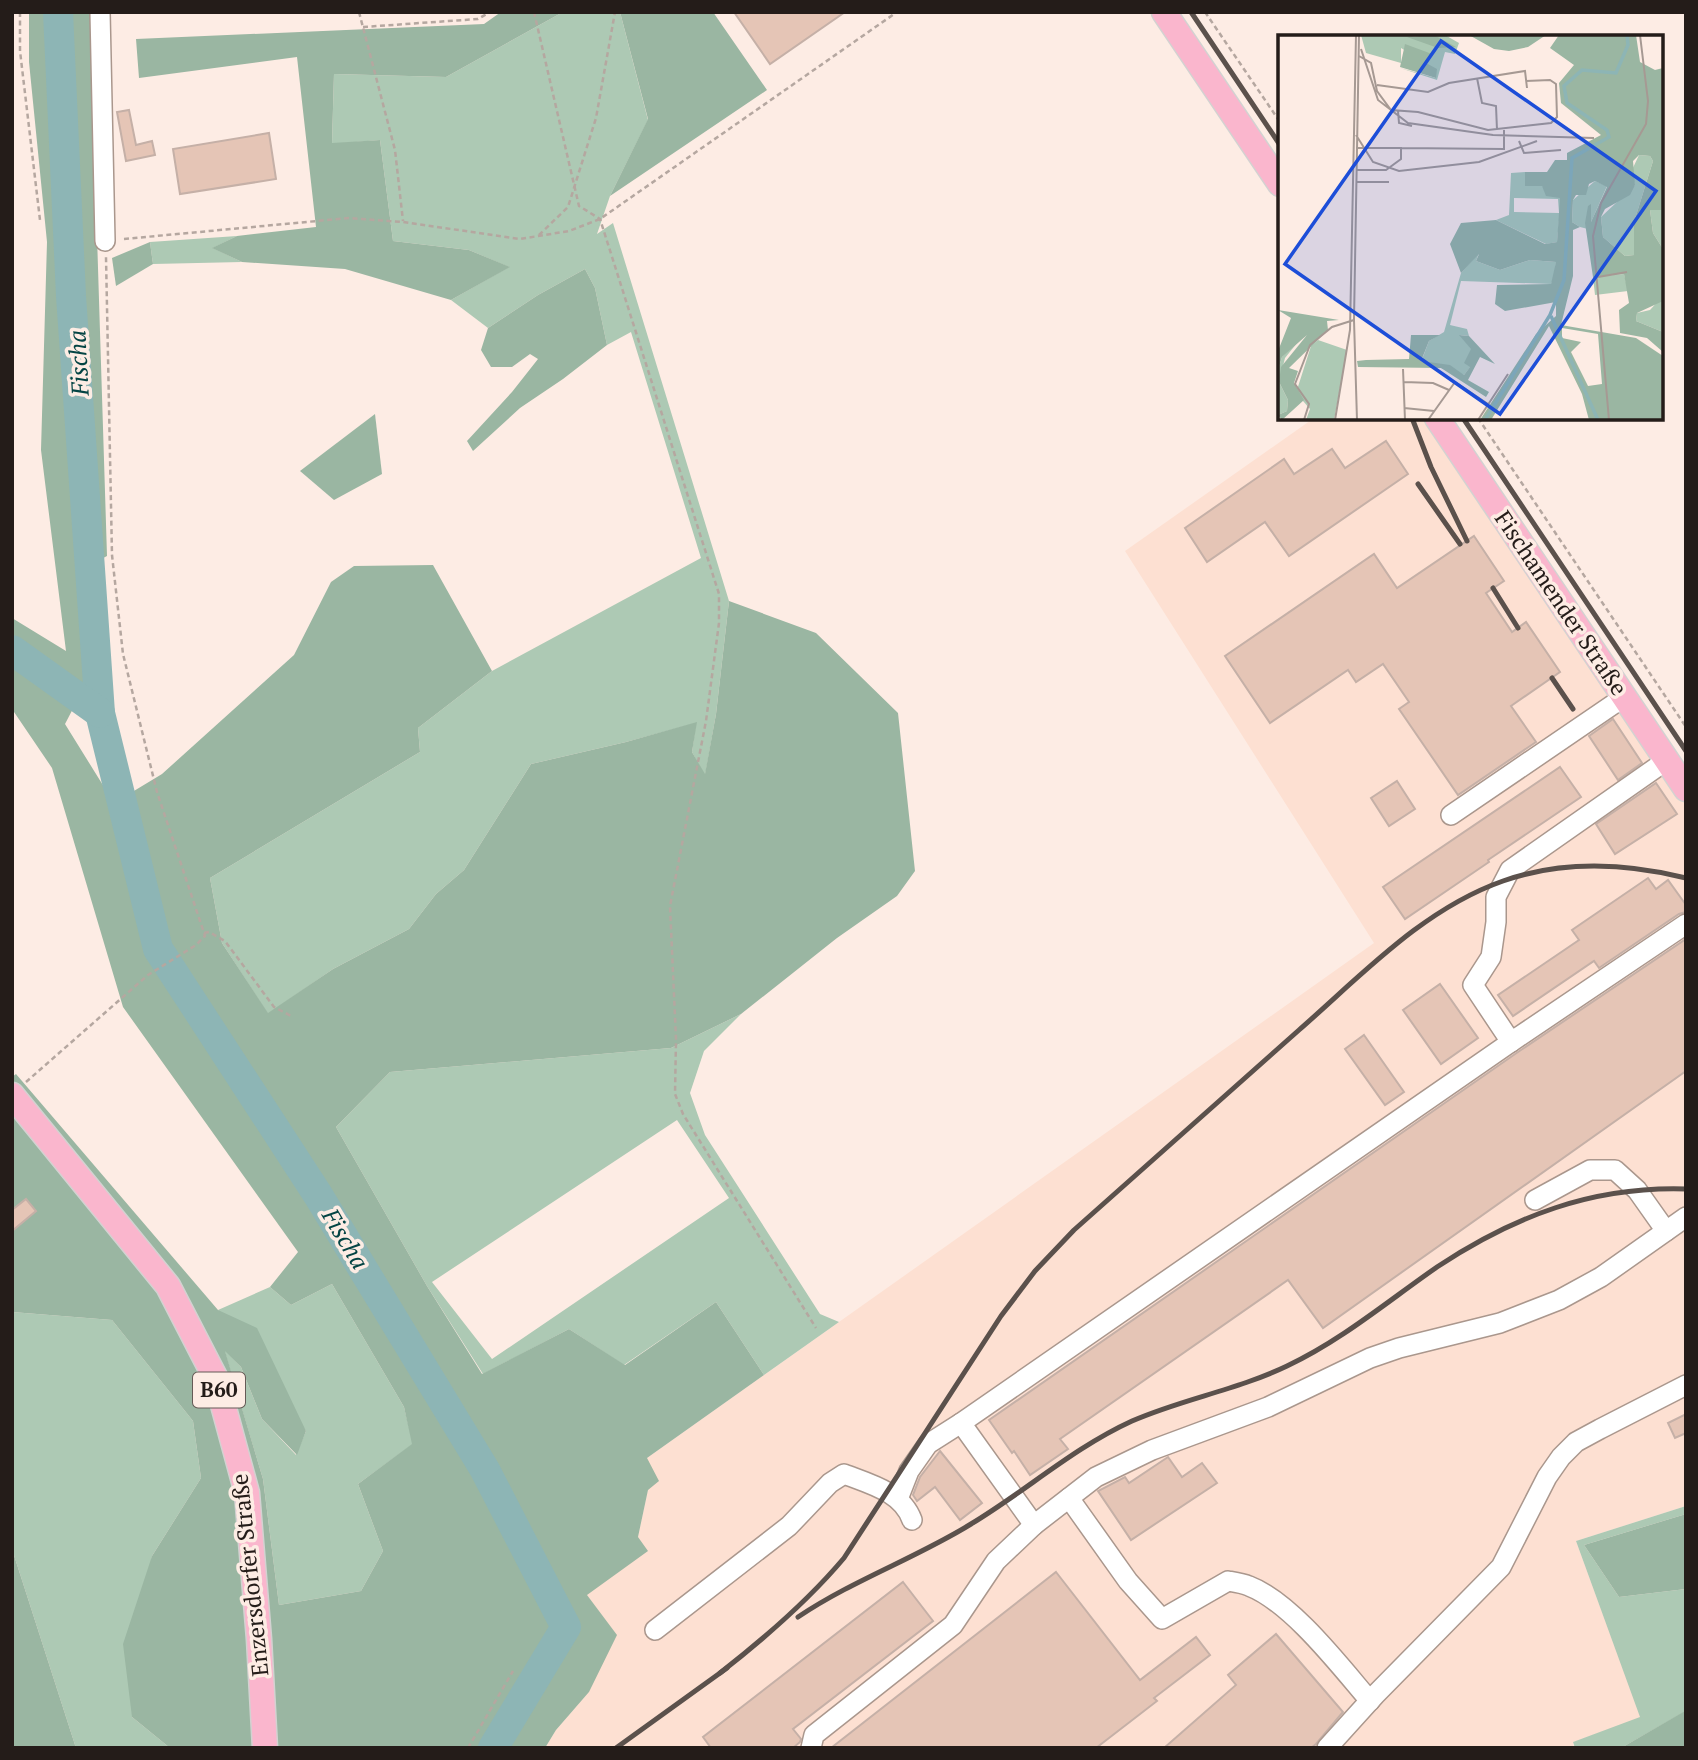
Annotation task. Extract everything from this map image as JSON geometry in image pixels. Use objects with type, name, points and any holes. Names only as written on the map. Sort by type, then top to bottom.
[{"type":"main road","points":[[1164,12],[1278,181]]},
{"type":"main road","name":"Fischamender Straße","points":[[1438,420],[1686,789]]},
{"type":"main road","name":"Enzersdorfer Straße","points":[[16,1092],[168,1286],[216,1378],[247,1493],[260,1639],[265,1748]]},
{"type":"street","points":[[100,12],[105,241]]},
{"type":"street","points":[[1451,815],[1624,697]]},
{"type":"street","points":[[1511,1042],[1473,985],[1491,957],[1496,897],[1503,881],[1519,862],[1667,760]]},
{"type":"street","points":[[898,1499],[909,1471],[928,1444],[1686,923]]},
{"type":"street","points":[[1535,1200],[1590,1170],[1615,1170],[1637,1191],[1665,1231]]},
{"type":"street","points":[[811,1748],[814,1735],[953,1625],[996,1561],[1034,1525],[1096,1477],[1152,1450],[1268,1407],[1370,1358],[1500,1323],[1559,1300],[1601,1277],[1686,1217]]},
{"type":"street","points":[[1327,1748],[1502,1567],[1547,1477],[1561,1457],[1576,1443],[1600,1429],[1686,1385]]},
{"type":"street","points":[[961,1423],[1034,1525]]},
{"type":"street","points":[[655,1630],[789,1526],[830,1483],[844,1475],[878,1487],[898,1499],[907,1507],[912,1520]]},
{"type":"street","points":[[1069,1497],[1128,1581],[1162,1619],[1228,1581],[1250,1586],[1293,1616],[1370,1701]]},
{"type":"path","points":[[20,12],[20,51],[40,220]]},
{"type":"path","points":[[359,12],[395,150],[403,222]]},
{"type":"path","points":[[363,27],[478,19],[490,12]]},
{"type":"path","points":[[534,12],[579,205],[600,219],[719,594],[719,623],[706,721],[670,906],[676,1094],[683,1114],[816,1328]]},
{"type":"path","points":[[536,237],[547,230],[568,206],[596,118],[615,12]]},
{"type":"path","points":[[16,1092],[148,975],[204,939],[157,792],[123,654],[112,555],[105,241],[349,218],[403,222],[520,239],[569,231],[600,219],[897,12]]},
{"type":"path","points":[[1205,12],[1278,119]]},
{"type":"path","points":[[1479,420],[1686,727]]},
{"type":"path","points":[[204,933],[209,932],[225,941],[274,1007],[293,1017]]},
{"type":"path","points":[[468,1748],[513,1671]]},
{"type":"shaded area","points":[[1311,420],[1426,420],[1576,638],[1686,805],[1686,1506],[1576,1541],[1641,1718],[1573,1742],[1574,1748],[545,1748],[556,1730],[589,1692],[587,1595],[638,1537],[648,1490],[647,1458],[1374,943],[1125,551]]},
{"type":"green space","points":[[29,12],[90,12],[107,556],[82,569],[89,678],[65,724],[114,803],[162,774],[294,655],[331,582],[354,566],[433,565],[492,671],[418,728],[420,752],[210,878],[222,943],[268,1013],[333,969],[409,929],[436,894],[464,870],[531,764],[697,722],[692,752],[705,774],[716,714],[729,601],[816,633],[898,713],[915,871],[897,896],[837,938],[741,1014],[671,1048],[390,1072],[336,1127],[427,1286],[482,1374],[569,1329],[625,1365],[716,1302],[764,1375],[647,1458],[659,1481],[648,1490],[638,1537],[648,1551],[587,1595],[617,1635],[589,1692],[556,1730],[545,1748],[170,1748],[132,1717],[123,1644],[152,1556],[201,1478],[193,1421],[112,1320],[12,1312],[12,1077],[16,1074],[218,1310],[257,1328],[306,1431],[297,1455],[262,1419],[241,1367],[225,1351],[263,1479],[279,1605],[361,1591],[383,1551],[358,1484],[412,1444],[404,1407],[332,1284],[291,1305],[270,1287],[298,1252],[123,1007],[52,768],[12,709],[12,618],[66,651],[41,450],[47,242],[29,62]]},
{"type":"green space","points":[[501,12],[563,12],[446,77],[334,74],[332,143],[380,140],[393,241],[469,250],[510,267],[451,300],[345,269],[242,262],[212,248],[237,236],[316,227],[297,57],[139,78],[136,39],[484,24]]},
{"type":"green space","points":[[563,12],[620,12],[648,120],[610,196],[597,234],[613,223],[729,601],[716,714],[705,776],[692,752],[696,723],[531,764],[464,870],[436,894],[409,929],[333,969],[268,1014],[222,943],[210,878],[420,752],[418,728],[492,671],[701,558],[631,332],[607,345],[595,288],[585,269],[538,295],[488,328],[451,300],[509,267],[469,250],[393,241],[380,140],[332,144],[334,74],[446,77]]},
{"type":"green space","points":[[620,12],[713,12],[767,90],[610,196],[648,119]]},
{"type":"green space","points":[[237,236],[213,248],[242,262],[153,264],[150,242]]},
{"type":"green space","points":[[150,242],[153,264],[116,286],[112,258]]},
{"type":"green space","points":[[585,269],[595,288],[607,345],[520,408],[473,451],[467,441],[538,359],[530,354],[512,367],[491,367],[481,350],[488,328],[538,295]]},
{"type":"green space","points":[[375,414],[382,474],[334,500],[300,471]]},
{"type":"green space","points":[[741,1014],[704,1051],[690,1093],[705,1135],[820,1314],[839,1322],[764,1375],[716,1302],[624,1365],[569,1329],[483,1374],[427,1286],[336,1127],[390,1072],[671,1048]],"holes":[[[677,1120],[729,1198],[492,1359],[432,1282]]]},
{"type":"green space","points":[[332,1284],[404,1407],[413,1444],[358,1484],[383,1551],[361,1591],[279,1605],[263,1479],[224,1349],[241,1367],[262,1419],[296,1455],[306,1431],[218,1310],[270,1287],[291,1305]]},
{"type":"green space","points":[[12,1312],[112,1320],[193,1421],[201,1478],[152,1556],[132,1717],[170,1748],[76,1748],[12,1549]]},
{"type":"green space","points":[[1686,1506],[1686,1514],[1584,1545],[1619,1597],[1686,1589],[1686,1711],[1621,1748],[1575,1748],[1573,1742],[1640,1717],[1576,1541]]},
{"type":"green space","points":[[1686,1514],[1686,1589],[1619,1597],[1584,1545]]},
{"type":"green space","points":[[12,1549],[76,1748],[12,1748]]},
{"type":"green space","points":[[1685,1711],[1686,1748],[1621,1748]]},
{"type":"building","points":[[734,12],[845,12],[770,64]]},
{"type":"building","points":[[129,110],[136,145],[152,141],[155,155],[126,161],[117,112]]},
{"type":"building","points":[[269,133],[276,179],[180,194],[173,149]]},
{"type":"building","points":[[1386,441],[1408,474],[1289,556],[1265,522],[1207,562],[1185,528],[1284,459],[1294,474],[1332,449],[1345,468]]},
{"type":"building","points":[[1474,536],[1504,581],[1486,593],[1512,632],[1526,622],[1560,672],[1511,706],[1536,742],[1458,795],[1399,709],[1409,702],[1383,664],[1356,682],[1348,670],[1270,723],[1225,656],[1374,554],[1397,588]]},
{"type":"building","points":[[1613,719],[1642,763],[1618,780],[1589,736]]},
{"type":"building","points":[[1560,767],[1581,797],[1405,919],[1383,887]]},
{"type":"building","points":[[1397,781],[1415,809],[1389,826],[1371,798]]},
{"type":"building","points":[[1656,783],[1677,814],[1615,854],[1596,824]]},
{"type":"building","points":[[1648,878],[1656,889],[1668,880],[1686,905],[1686,912],[1679,914],[1599,968],[1594,961],[1513,1016],[1498,995],[1579,940],[1572,930]]},
{"type":"building","points":[[1686,939],[1686,1071],[1323,1328],[1288,1280],[1060,1439],[1068,1449],[1030,1475],[1014,1451],[1012,1453],[989,1420],[1518,1052]]},
{"type":"building","points":[[1440,984],[1478,1038],[1441,1064],[1403,1010]]},
{"type":"building","points":[[1364,1035],[1404,1092],[1385,1105],[1345,1049]]},
{"type":"building","points":[[26,1199],[36,1211],[12,1231],[12,1210]]},
{"type":"building","points":[[1686,1414],[1686,1433],[1675,1438],[1668,1423]]},
{"type":"building","points":[[940,1451],[982,1503],[960,1520],[935,1487],[917,1501],[913,1495],[920,1477]]},
{"type":"building","points":[[1168,1457],[1182,1477],[1202,1463],[1217,1483],[1131,1540],[1098,1491],[1125,1477],[1129,1483]]},
{"type":"building","points":[[1056,1572],[1140,1680],[1196,1637],[1210,1655],[1154,1698],[1157,1701],[1096,1748],[831,1748]]},
{"type":"building","points":[[903,1582],[933,1621],[793,1729],[801,1739],[800,1742],[793,1748],[711,1748],[703,1737]]},
{"type":"building","points":[[1276,1634],[1343,1712],[1316,1744],[1311,1748],[1164,1748],[1236,1685],[1228,1675]]},
{"type":"waterway","name":"Fischa","points":[[58,12],[71,296],[100,713],[158,949],[318,1195],[485,1470],[566,1627],[493,1748]]},
{"type":"waterway","name":"Fischa","points":[[12,650],[100,713]]},
{"type":"railway","points":[[1191,12],[1278,142]]},
{"type":"railway","points":[[1413,420],[1431,467],[1467,541]]},
{"type":"railway","points":[[1464,420],[1686,751]]},
{"type":"railway","points":[[1418,484],[1460,544]]},
{"type":"railway","points":[[1493,588],[1518,628]]},
{"type":"railway","points":[[1552,678],[1573,709]]},
{"type":"railway","points":[[720,1673],[785,1619],[844,1558],[1001,1316],[1035,1271],[1074,1230],[1395,945],[1446,908],[1474,893],[1526,874],[1594,866],[1640,869],[1686,878]]},
{"type":"railway","points":[[798,1617],[840,1592],[971,1524],[1110,1432],[1151,1413],[1268,1374],[1307,1356],[1346,1332],[1437,1267],[1495,1233],[1525,1219],[1587,1199],[1652,1189],[1686,1189]]},
{"type":"railway","points":[[616,1748],[727,1668]]}]
